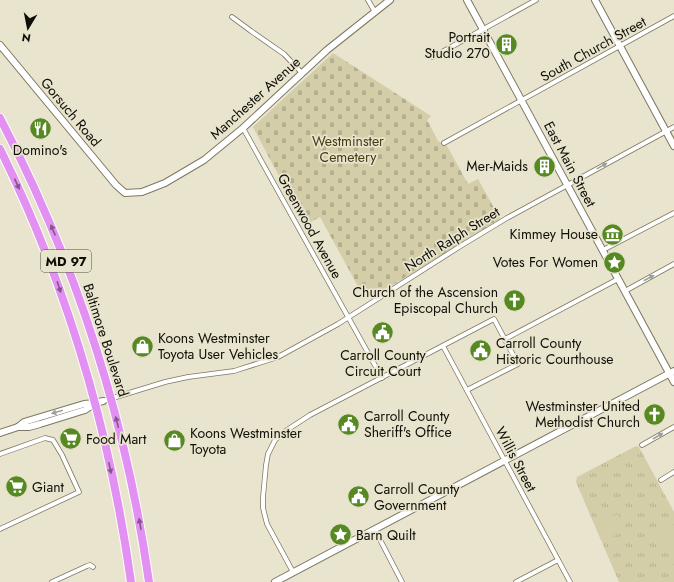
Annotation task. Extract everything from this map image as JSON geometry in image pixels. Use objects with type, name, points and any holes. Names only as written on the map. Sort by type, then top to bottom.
[{"type":"highway","name":"Baltimore Boulevard","points":[[0,118],[40,200],[61,249],[90,329],[111,398],[134,491],[148,582]]},
{"type":"highway","name":"Baltimore Boulevard","points":[[0,149],[52,265],[99,402],[131,582]]},
{"type":"street","points":[[368,0],[375,12]]},
{"type":"street","name":"Manchester Avenue","points":[[125,193],[142,192],[165,183],[204,160],[243,128],[302,72],[344,35],[390,0]]},
{"type":"street","name":"East Main Street","points":[[467,0],[625,291],[672,373],[674,382]]},
{"type":"street","points":[[595,0],[674,146]]},
{"type":"street","points":[[433,57],[534,1]]},
{"type":"street","points":[[232,16],[284,54],[302,72]]},
{"type":"street","name":"South Church Street","points":[[444,143],[674,16]]},
{"type":"street","name":"Gorsuch Road","points":[[0,45],[116,185],[125,193]]},
{"type":"street","name":"North Ralph Street","points":[[99,402],[165,382],[188,377],[234,371],[278,357],[348,317],[459,246],[507,218],[674,127]]},
{"type":"street","name":"Greenwood Avenue","points":[[243,128],[382,378]]},
{"type":"street","points":[[603,250],[674,213]]},
{"type":"street","points":[[625,291],[674,264]]},
{"type":"street","points":[[505,340],[618,278]]},
{"type":"street","points":[[293,572],[267,524],[263,508],[268,454],[280,435],[300,421],[494,319],[518,364],[467,390]]},
{"type":"street","name":"Willis Street","points":[[443,346],[570,582]]},
{"type":"street","points":[[275,582],[672,373]]},
{"type":"street","points":[[0,433],[18,427],[24,422],[84,404],[99,402]]},
{"type":"street","points":[[642,445],[674,426]]},
{"type":"street","points":[[0,454],[45,438],[53,440],[62,455],[79,492],[0,529]]},
{"type":"street","points":[[660,480],[674,472]]},
{"type":"street","points":[[375,530],[402,582]]},
{"type":"street","points":[[516,582],[558,560]]},
{"type":"street","points":[[52,582],[87,566],[90,565],[93,567]]},
{"type":"green space","name":"Westminster Cemetery","points":[[333,53],[431,116],[427,120],[438,141],[447,146],[468,184],[478,179],[500,219],[391,286],[364,297],[320,217],[305,225],[253,127]]},
{"type":"green space","points":[[636,446],[639,447],[674,512],[674,582],[619,582],[576,482],[577,477]]},
{"type":"green space","points":[[618,514],[625,531],[617,535],[610,517]]},
{"type":"green space","points":[[607,519],[615,536],[607,539],[599,522]]},
{"type":"green space","points":[[674,527],[674,550],[667,551],[660,544],[657,537]]},
{"type":"place","name":"Portrait Studio 270","points":[[506,45]]},
{"type":"place","name":"Domino's","points":[[40,128]]},
{"type":"place","name":"Mer-Maids","points":[[544,166]]},
{"type":"place","name":"Kimmey House","points":[[613,234]]},
{"type":"place","name":"Votes For Women","points":[[614,262]]},
{"type":"place","name":"Church of the Ascension Episcopal Church","points":[[514,300]]},
{"type":"place","name":"Carroll County Circuit Court","points":[[383,333]]},
{"type":"place","name":"Koons Westminster Toyota User Vehicles","points":[[142,346]]},
{"type":"place","name":"Carroll County Historic Courthouse","points":[[481,351]]},
{"type":"place","name":"Westminster United Methodist Church","points":[[655,414]]},
{"type":"place","name":"Carroll County Sheriff's Office","points":[[349,424]]},
{"type":"place","name":"Food Mart","points":[[71,439]]},
{"type":"place","name":"Koons Westminster Toyota","points":[[174,441]]},
{"type":"place","name":"Giant","points":[[16,487]]},
{"type":"place","name":"Carroll County Government","points":[[359,497]]},
{"type":"place","name":"Barn Quilt","points":[[340,535]]}]
